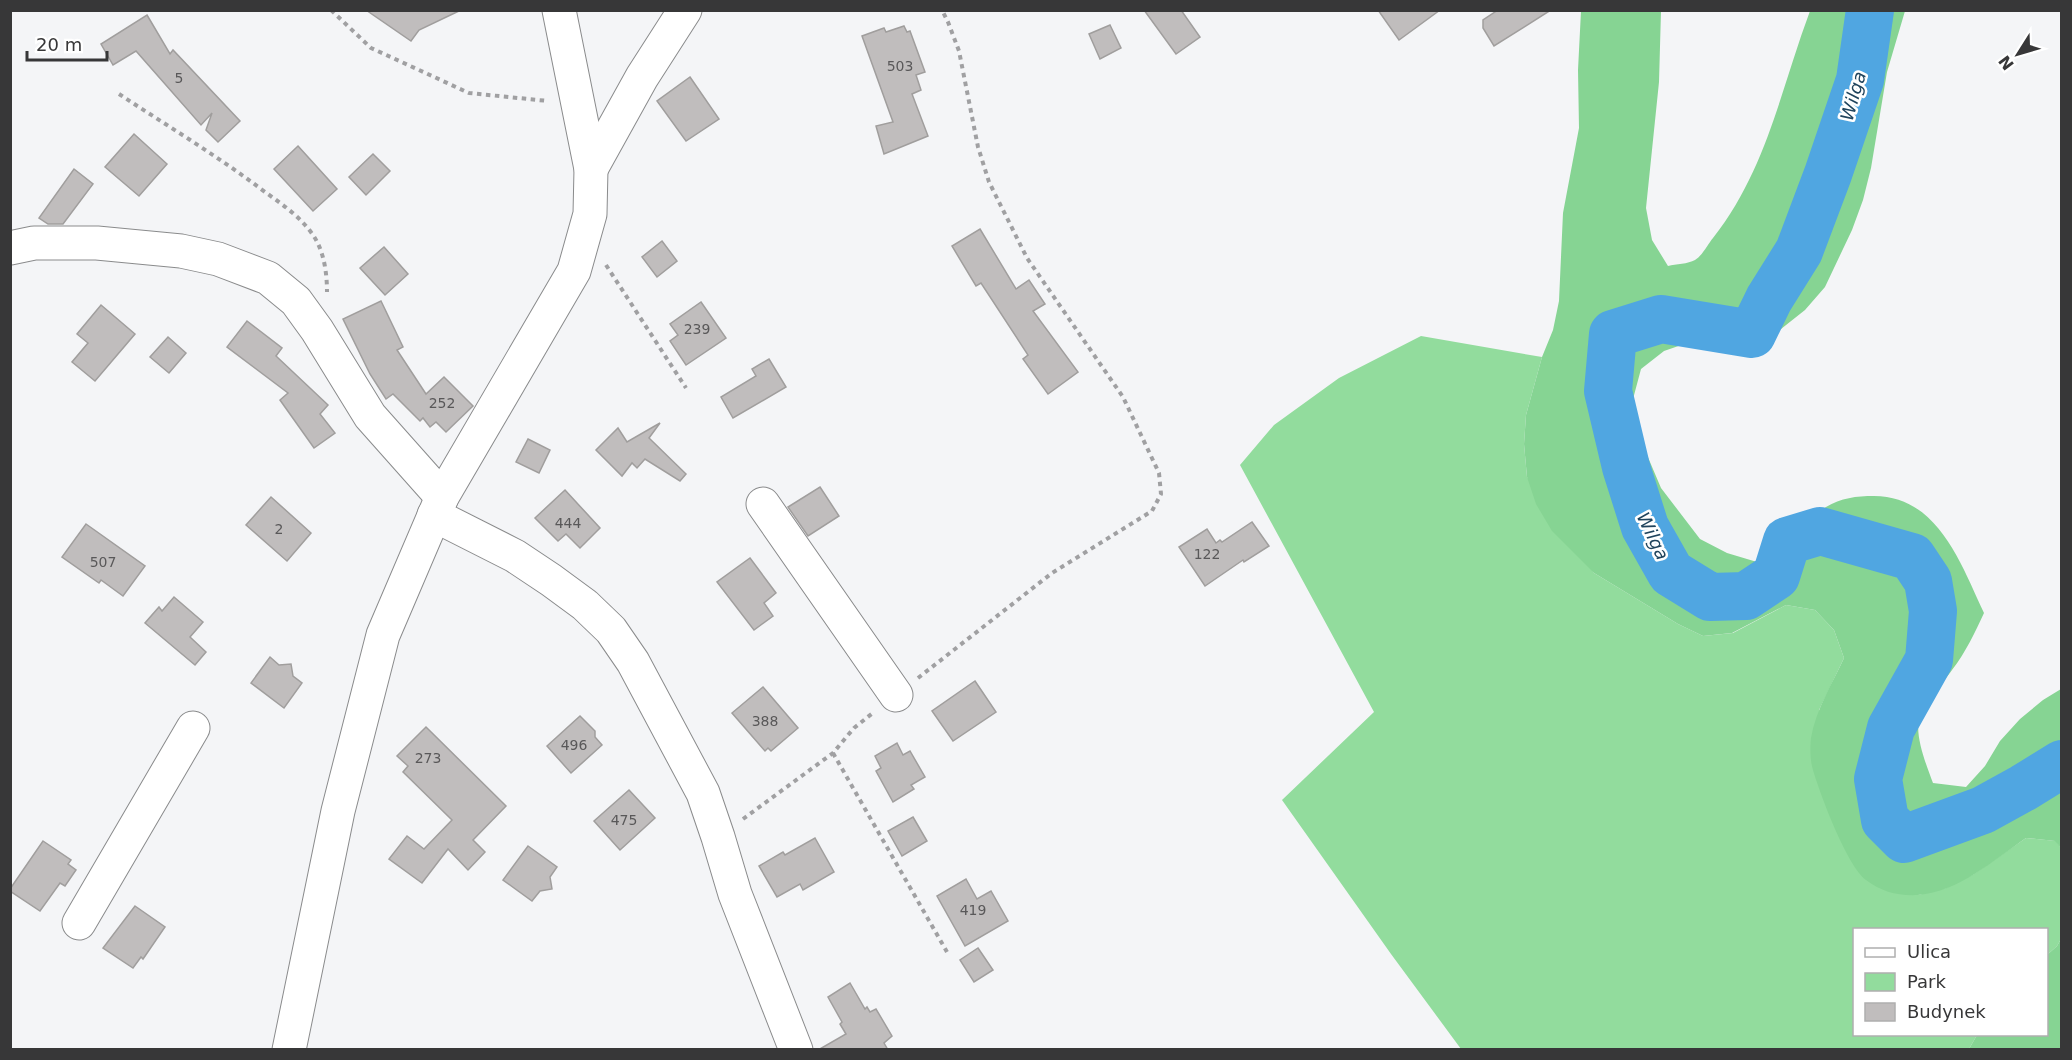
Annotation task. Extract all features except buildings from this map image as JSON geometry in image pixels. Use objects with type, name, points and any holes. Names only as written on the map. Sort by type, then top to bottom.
[{"type":"street","points":[[296,1046],[338,811],[382,636],[438,506],[574,271],[590,214],[591,169],[559,10]]},
{"type":"street","points":[[591,169],[642,77],[685,10]]},
{"type":"street","points":[[10,248],[34,243],[98,243],[181,251],[218,259],[268,278],[296,301],[317,330],[370,416],[438,506],[585,605],[611,630],[633,662],[703,793],[735,894],[796,1050]]},
{"type":"street","points":[[763,504],[896,695]]},
{"type":"street","points":[[79,923],[193,728]]},
{"type":"path","points":[[331,10],[371,48],[469,93],[578,105]]},
{"type":"path","points":[[718,837],[832,753],[854,728],[1052,573],[1152,511],[1161,495],[1160,474],[1123,397],[1027,258],[989,182],[978,147],[959,51],[942,10]]},
{"type":"path","points":[[119,94],[242,174],[300,218],[315,237],[323,256],[327,277],[327,305],[317,330]]},
{"type":"path","points":[[585,232],[686,388]]},
{"type":"path","points":[[832,753],[947,952]]},
{"type":"green space","points":[[1581,11],[1661,11],[1659,82],[1646,208],[1652,240],[1668,266],[1692,261],[1700,256],[1747,185],[1760,157],[1810,11],[1905,11],[1887,72],[1871,168],[1863,200],[1852,230],[1825,287],[1805,310],[1781,329],[1751,341],[1722,335],[1693,341],[1664,351],[1641,369],[1633,399],[1636,429],[1661,488],[1700,539],[1727,553],[1757,562],[1785,544],[1820,511],[1837,501],[1855,497],[1874,496],[1896,499],[1915,507],[1931,520],[1956,554],[1984,613],[1962,656],[1921,713],[1918,727],[1920,743],[1933,783],[1966,787],[1985,766],[2000,741],[2020,719],[2061,689],[2061,848],[2055,841],[2026,838],[1975,874],[1933,893],[1897,894],[1872,884],[1859,872],[1835,829],[1811,762],[1813,727],[1844,658],[1834,630],[1815,610],[1786,605],[1732,633],[1703,636],[1678,624],[1594,573],[1552,531],[1536,504],[1527,477],[1524,444],[1526,415],[1542,357],[1553,330],[1559,301],[1563,213],[1579,128],[1578,70]]},
{"type":"green space","points":[[1421,336],[1542,357],[1526,415],[1524,444],[1527,477],[1594,573],[1678,624],[1703,636],[1733,633],[1786,605],[1815,610],[1834,630],[1844,658],[1819,710],[1918,895],[1946,888],[1974,874],[2026,838],[2056,841],[2061,848],[2061,939],[2048,954],[2048,928],[1853,928],[1853,1036],[1976,1036],[1969,1049],[1461,1049],[1282,800],[1374,712],[1240,465],[1274,425],[1339,378]]},
{"type":"green space","points":[[2061,939],[2061,1049],[1969,1049],[1976,1036],[2048,1036],[2048,954]]},
{"type":"waterway","name":"Wilga","points":[[1870,10],[1860,80],[1828,174],[1799,251],[1769,299],[1752,334],[1661,319],[1613,334],[1608,391],[1626,467],[1645,527],[1671,573],[1710,597],[1746,596],[1776,576],[1787,541],[1820,531],[1912,557],[1928,581],[1933,611],[1929,660],[1891,728],[1878,779],[1885,820],[1904,839],[1983,810],[2062,764]]}]
